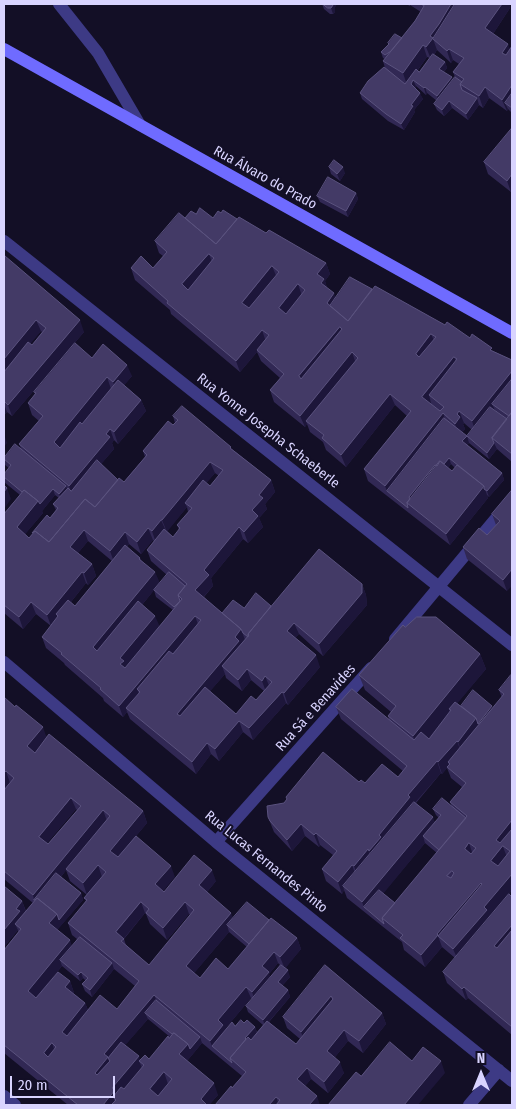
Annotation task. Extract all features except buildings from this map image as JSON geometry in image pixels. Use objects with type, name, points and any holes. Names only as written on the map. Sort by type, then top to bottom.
[{"type":"street","points":[[59,4],[98,53],[140,125]]},
{"type":"street","name":"Rua Álvaro do Prado","points":[[4,50],[512,333]]},
{"type":"street","name":"Rua Yonne Josepha Schaeberle","points":[[4,241],[512,645]]},
{"type":"street","name":"Rua Sá e Benavides","points":[[216,842],[383,654],[512,499]]},
{"type":"street","name":"Rua Lucas Fernandes Pinto","points":[[4,662],[216,842],[512,1081]]},
{"type":"street","points":[[469,1105],[498,1070]]},
{"type":"street","points":[[4,1096],[15,1105]]}]
